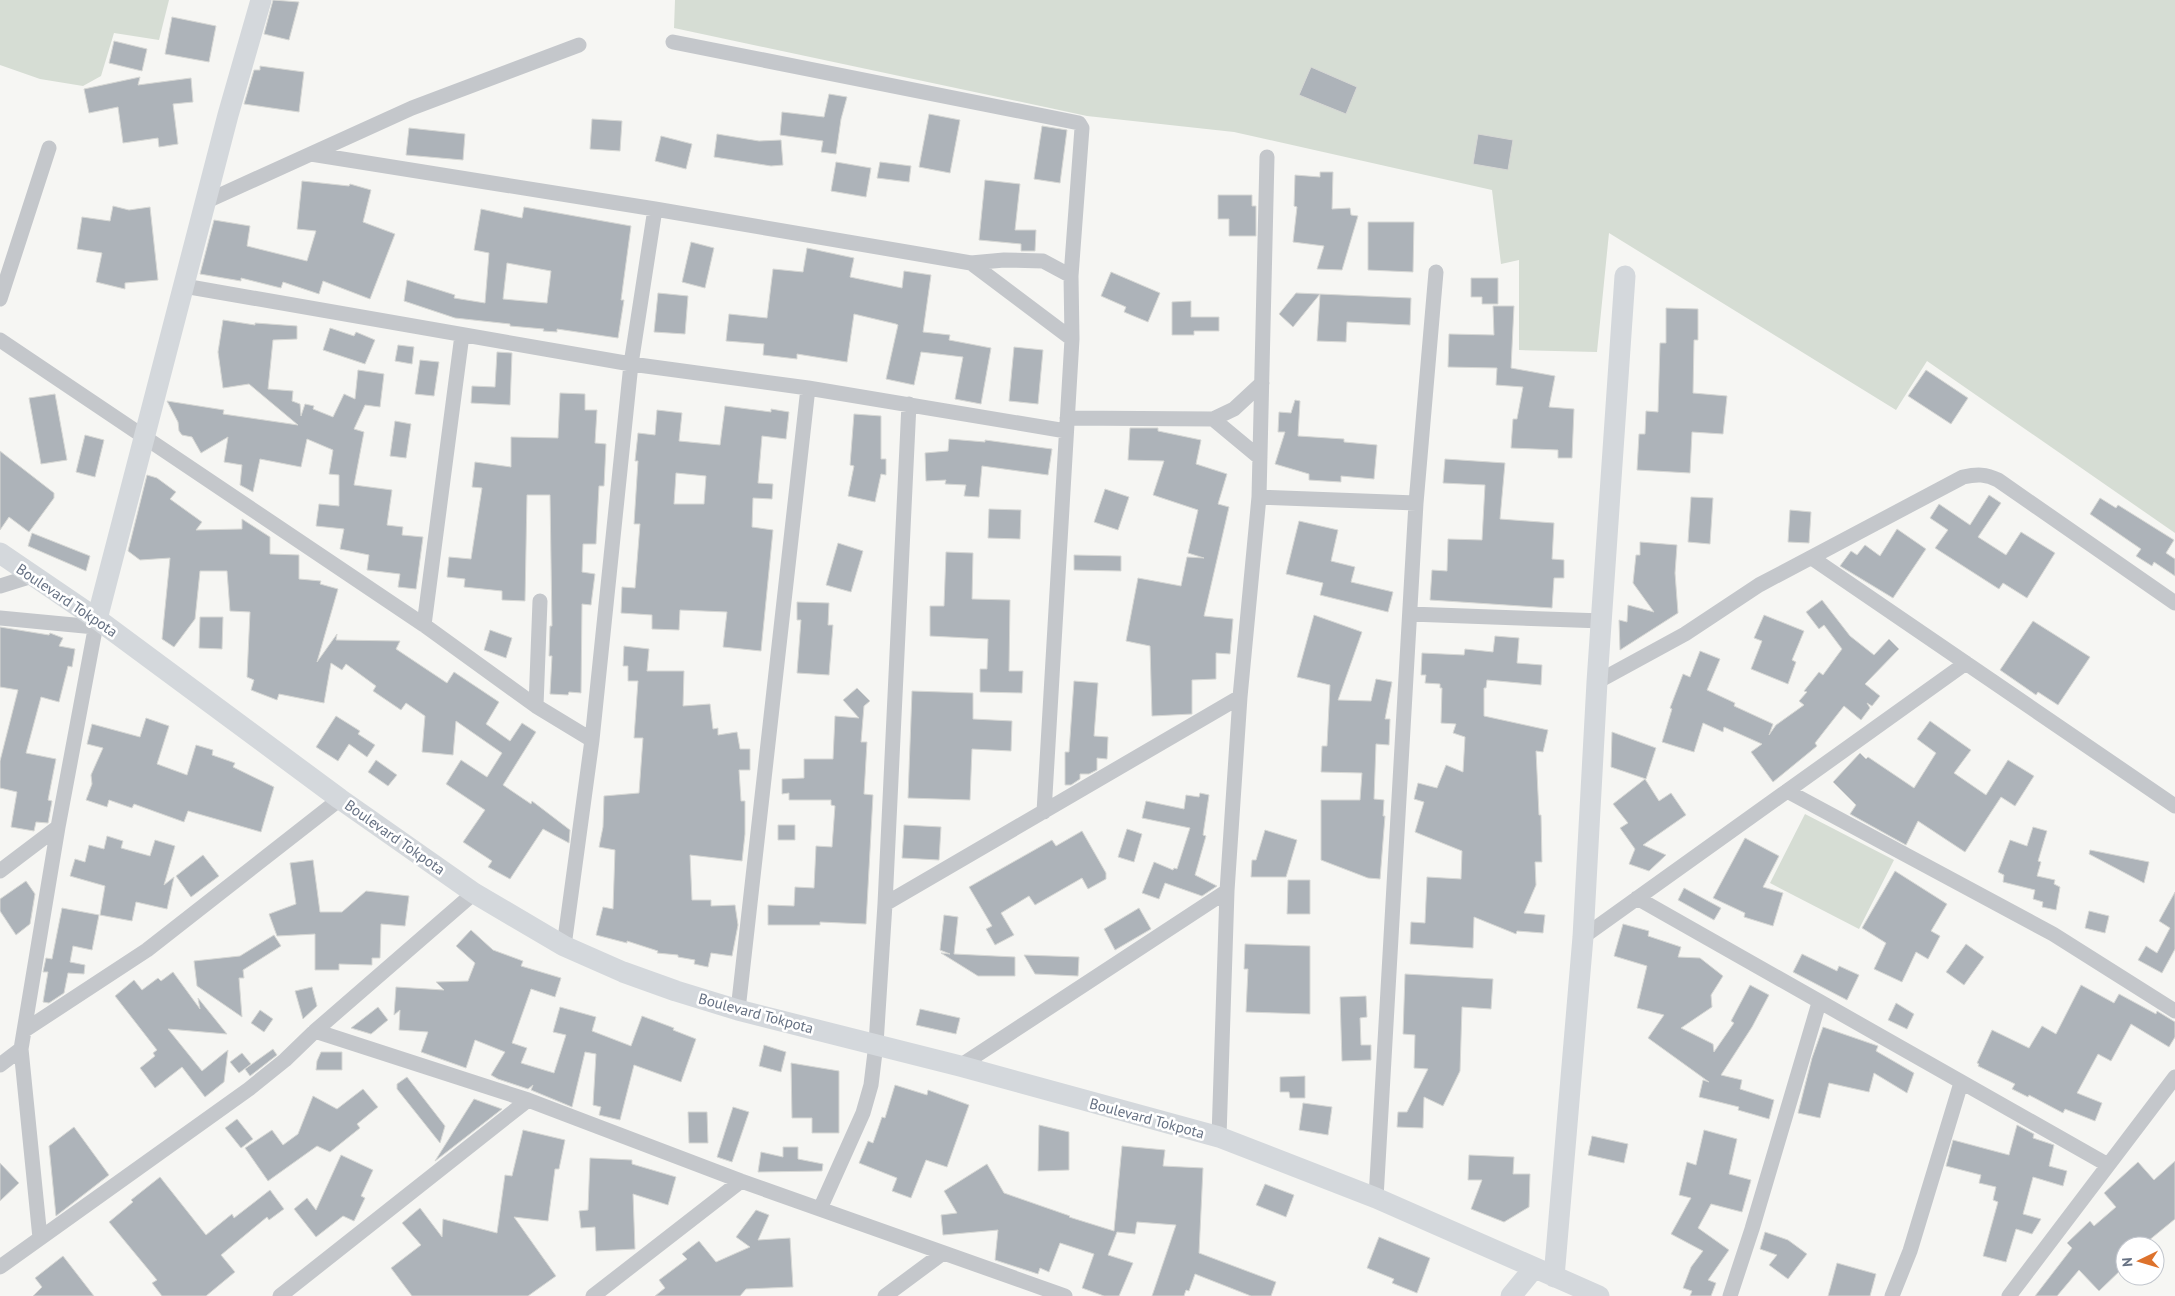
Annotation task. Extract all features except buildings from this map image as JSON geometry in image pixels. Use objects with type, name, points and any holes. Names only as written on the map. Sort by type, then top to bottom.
[{"type":"street","points":[[40,1238],[21,1049],[58,828],[96,623],[205,202],[261,0]]},
{"type":"street","points":[[673,42],[1079,123],[1082,128],[1083,136],[1071,276],[1072,339],[1044,812]]},
{"type":"street","points":[[205,202],[412,108],[579,45]]},
{"type":"street","points":[[0,299],[49,148]]},
{"type":"street","points":[[311,154],[655,209],[971,263],[1012,259],[1043,261],[1071,276]]},
{"type":"street","points":[[1219,1137],[1227,891],[1240,697],[1259,496],[1267,157]]},
{"type":"street","points":[[564,946],[592,740],[631,364],[655,209]]},
{"type":"street","points":[[971,263],[1072,339]]},
{"type":"street","points":[[1376,1198],[1416,503],[1436,272]]},
{"type":"street","points":[[1554,1277],[1583,937],[1597,682],[1625,276]]},
{"type":"street","points":[[184,286],[631,364],[909,404],[1067,424],[1212,419],[1234,409],[1262,383]]},
{"type":"street","points":[[424,625],[462,335]]},
{"type":"street","points":[[0,340],[143,438],[424,625],[536,706],[592,740]]},
{"type":"street","points":[[738,1010],[808,388]]},
{"type":"street","points":[[820,1209],[863,1113],[871,1085],[876,1044],[909,404]]},
{"type":"street","points":[[1212,419],[1260,458]]},
{"type":"street","points":[[1597,682],[1685,634],[1759,585],[1963,477],[1976,474],[1988,475],[1998,480],[2175,603]]},
{"type":"street","points":[[1259,496],[1416,503]]},
{"type":"street","name":"Boulevard Tokpota","points":[[0,553],[340,799],[474,893],[564,946],[676,991],[738,1010],[960,1066],[1219,1137],[1376,1198],[1599,1296]]},
{"type":"street","points":[[1812,558],[2175,806]]},
{"type":"street","points":[[0,586],[32,576]]},
{"type":"street","points":[[536,706],[540,601]]},
{"type":"street","points":[[1410,614],[1602,621]]},
{"type":"street","points":[[0,618],[96,623]]},
{"type":"street","points":[[1583,937],[1966,663]]},
{"type":"street","points":[[884,904],[1240,697]]},
{"type":"street","points":[[1787,791],[2053,934],[2175,1011]]},
{"type":"street","points":[[25,1030],[147,950],[340,799]]},
{"type":"street","points":[[0,871],[58,828]]},
{"type":"street","points":[[960,1066],[1227,891]]},
{"type":"street","points":[[0,1267],[249,1089],[285,1060],[315,1031],[474,893]]},
{"type":"street","points":[[1637,898],[1960,1083],[2108,1165]]},
{"type":"street","points":[[1730,1296],[1752,1229],[1819,1003]]},
{"type":"street","points":[[315,1031],[528,1100],[741,1181],[943,1253],[1047,1293],[1065,1296]]},
{"type":"street","points":[[0,1065],[21,1049]]},
{"type":"street","points":[[2009,1296],[2175,1078]]},
{"type":"street","points":[[1892,1296],[1910,1250],[1960,1083]]},
{"type":"street","points":[[280,1296],[528,1100]]},
{"type":"street","points":[[593,1296],[741,1181]]},
{"type":"street","points":[[885,1296],[943,1253]]},
{"type":"street","points":[[1511,1296],[1534,1268]]},
{"type":"shaded area","points":[[0,0],[169,0],[159,40],[114,33],[101,76],[83,86],[40,79],[0,65]]},
{"type":"shaded area","points":[[675,0],[2175,0],[2175,533],[1927,361],[1896,410],[1609,233],[1597,352],[1519,350],[1519,260],[1501,264],[1492,190],[1234,132],[1087,116],[674,28]]},
{"type":"shaded area","points":[[1805,814],[1894,860],[1859,929],[1770,883]]}]
